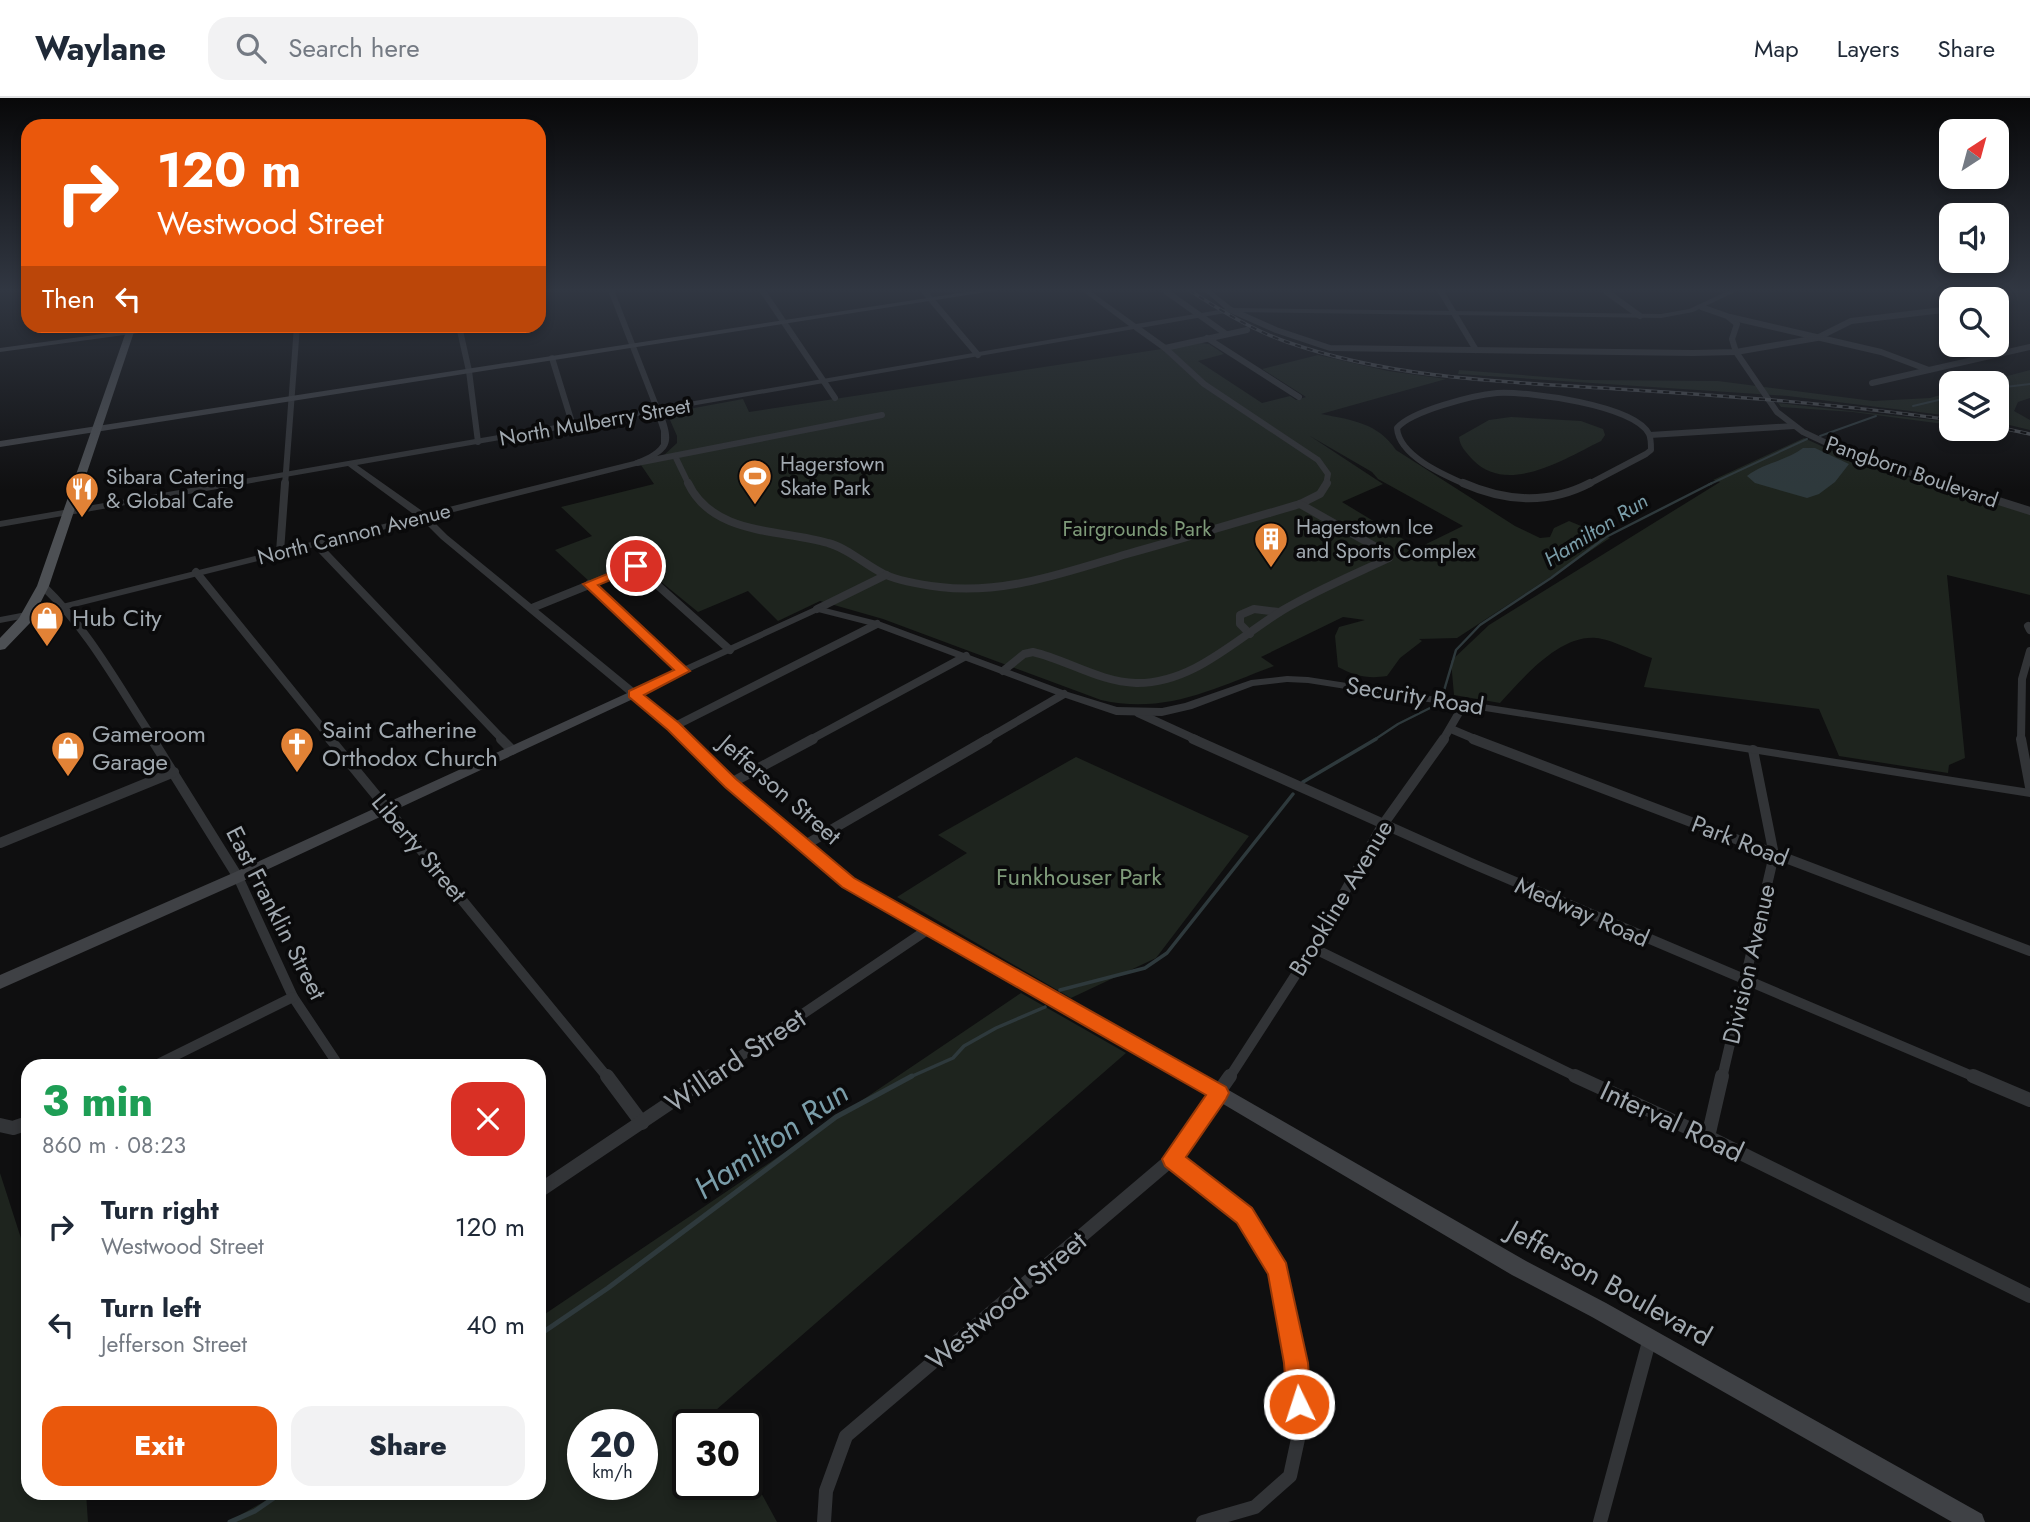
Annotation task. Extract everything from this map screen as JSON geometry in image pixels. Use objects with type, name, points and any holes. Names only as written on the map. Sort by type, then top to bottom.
[{"type":"main road","points":[[0,646],[29,615],[43,586],[121,356]]},
{"type":"main road","points":[[0,444],[562,356]]},
{"type":"main road","points":[[0,982],[238,877],[634,694]]},
{"type":"main road","name":"Jefferson Street","points":[[634,694],[731,783],[848,883],[1219,1093]]},
{"type":"main road","name":"Jefferson Boulevard","points":[[1219,1093],[1519,1268],[1650,1338],[1974,1522]]},
{"type":"street","points":[[280,552],[295,356]]},
{"type":"street","points":[[466,356],[478,442]]},
{"type":"street","points":[[635,356],[657,411]]},
{"type":"street","points":[[808,356],[835,398]]},
{"type":"street","name":"North Mulberry Street","points":[[0,524],[970,356]]},
{"type":"street","points":[[675,456],[694,496],[718,515],[758,530],[830,543],[886,575],[941,587],[1006,586],[1049,577],[1317,497],[1325,488],[1328,474],[1322,464],[1194,375],[1175,356]]},
{"type":"street","points":[[1235,356],[1299,397]]},
{"type":"street","name":"Pangborn Boulevard","points":[[1739,356],[1777,411],[1791,425],[1848,453],[2030,511]]},
{"type":"street","points":[[1895,356],[1928,370]]},
{"type":"street","points":[[1872,383],[1988,356]]},
{"type":"street","points":[[552,358],[573,426]]},
{"type":"street","points":[[1649,433],[1651,450],[1639,459],[1570,492],[1549,497],[1524,498],[1487,493],[1454,481],[1409,450],[1397,433],[1403,421],[1417,413],[1477,396],[1506,393],[1582,401],[1626,417],[1649,433],[1791,425]]},
{"type":"street","name":"North Cannon Avenue","points":[[0,620],[636,463],[661,451],[668,443],[668,434],[657,411]]},
{"type":"street","points":[[636,463],[882,415]]},
{"type":"street","name":"Jefferson Street","points":[[349,464],[424,517],[444,537],[634,694]]},
{"type":"street","points":[[1003,671],[1024,654],[1033,653],[1044,654],[1113,680],[1150,682],[1185,671],[1250,634],[1279,612],[1390,555],[1300,504]]},
{"type":"street","points":[[315,543],[512,750]]},
{"type":"street","points":[[532,608],[636,566],[730,650]]},
{"type":"street","name":"Liberty Street","points":[[197,572],[387,809],[579,1040],[642,1123]]},
{"type":"street","points":[[634,694],[886,575]]},
{"type":"street","points":[[589,584],[683,671]]},
{"type":"street","name":"East Franklin Street","points":[[43,586],[64,606],[174,772],[238,877],[293,997],[335,1059]]},
{"type":"street","name":"Security Road","points":[[817,609],[877,624],[1106,708],[1138,713],[1162,712],[1251,684],[1287,679],[1331,683],[2030,793]]},
{"type":"street","points":[[1250,634],[1240,624],[1240,615],[1254,609],[1279,612]]},
{"type":"street","points":[[673,727],[877,624]]},
{"type":"street","points":[[2030,651],[2025,659],[2021,682],[2023,767],[2030,787]]},
{"type":"street","points":[[731,783],[965,656]]},
{"type":"street","points":[[805,845],[1064,694]]},
{"type":"street","name":"Brookline Avenue","points":[[1219,1093],[1313,948],[1382,826],[1451,729],[1464,704]]},
{"type":"street","name":"Medway Road","points":[[1138,713],[1382,826],[2030,1100]]},
{"type":"street","name":"Park Road","points":[[1451,729],[1493,748],[1573,775],[1774,855],[2030,951]]},
{"type":"street","name":"Division Avenue","points":[[1708,1137],[1774,855],[1753,750]]},
{"type":"street","points":[[0,843],[174,772]]},
{"type":"street","name":"Willard Street","points":[[546,1186],[930,928]]},
{"type":"street","name":"Interval Road","points":[[1313,948],[1516,1048],[1708,1137],[2030,1296]]},
{"type":"street","points":[[168,1059],[293,997]]},
{"type":"street","name":"Westwood Street","points":[[824,1522],[826,1491],[846,1436],[1172,1159],[1219,1093]]},
{"type":"street","points":[[1172,1159],[1244,1215],[1279,1271],[1296,1363],[1301,1424],[1290,1476],[1255,1507],[1203,1522]]},
{"type":"street","points":[[1600,1522],[1650,1338]]},
{"type":"green space","name":"Fairgrounds Park","points":[[1113,356],[1215,356],[1198,361],[1262,403],[1290,396],[1296,400],[1306,397],[1262,369],[1312,356],[1324,356],[1388,371],[1446,379],[1321,414],[1373,428],[1396,450],[1515,526],[1540,538],[1550,537],[1554,528],[1569,521],[1610,538],[1457,638],[1419,639],[1422,641],[1400,658],[1387,676],[1362,676],[1338,667],[1335,636],[1339,627],[1365,620],[1343,617],[1261,657],[1274,666],[1189,697],[1147,704],[1101,700],[883,619],[820,601],[778,621],[748,591],[698,612],[638,563],[590,582],[555,550],[592,536],[561,507],[654,484],[641,465],[663,456],[677,443],[677,436],[667,413],[743,399],[749,412]],"holes":[[[1310,436],[1372,472],[1378,479],[1463,526],[1418,548],[1342,502],[1383,484]]]},
{"type":"green space","points":[[1459,370],[1584,380],[1718,381],[1873,401],[1939,395],[1939,415],[1788,396],[1458,374]]},
{"type":"green space","points":[[2030,370],[2030,398],[2018,402],[2014,411],[2030,420],[2030,430],[2009,425],[2009,376]]},
{"type":"green space","points":[[1778,403],[1939,421],[1939,423],[1853,412],[1781,407]]},
{"type":"green space","points":[[1511,417],[1581,421],[1603,429],[1605,435],[1601,441],[1554,464],[1520,474],[1503,475],[1487,470],[1473,460],[1459,437],[1489,420]]},
{"type":"green space","points":[[1804,438],[1843,456],[2030,513],[2030,595],[1947,575],[1965,758],[1949,765],[1948,773],[1839,756],[1819,709],[1644,687],[1652,658],[1596,638],[1569,643],[1555,651],[1500,703],[1454,695],[1451,661],[1489,625],[1720,482],[1713,480]]},
{"type":"green space","name":"Funkhouser Park","points":[[1076,757],[1249,836],[1156,958],[1071,998],[897,897],[967,853],[938,835]]},
{"type":"green space","points":[[1021,993],[1126,1053],[717,1409],[672,1409],[672,1500],[763,1500],[763,1496],[777,1522],[228,1522],[267,1500],[546,1500],[546,1313]]},
{"type":"green space","points":[[0,1173],[21,1238],[21,1500],[86,1500],[88,1522],[0,1522]]},
{"type":"shaded area","points":[[1803,448],[1815,448],[1849,464],[1835,482],[1819,494],[1807,498],[1755,483],[1747,476],[1760,468]]},
{"type":"waterway","name":"Hamilton Run","points":[[2009,387],[2030,384]]},
{"type":"waterway","name":"Hamilton Run","points":[[1913,406],[1939,400]]},
{"type":"waterway","name":"Hamilton Run","points":[[1820,436],[1876,416]]},
{"type":"waterway","name":"Hamilton Run","points":[[1709,485],[1807,439]]},
{"type":"waterway","name":"Hamilton Run","points":[[1443,694],[1456,650],[1480,625],[1551,578],[1606,537],[1709,485]]},
{"type":"waterway","name":"Hamilton Run","points":[[1374,740],[1398,724],[1436,705]]},
{"type":"waterway","name":"Hamilton Run","points":[[1303,782],[1376,739]]},
{"type":"waterway","name":"Hamilton Run","points":[[1060,990],[1145,968],[1167,953],[1293,794]]},
{"type":"waterway","name":"Hamilton Run","points":[[910,1077],[953,1058],[964,1046],[996,1028],[1045,1007]]},
{"type":"waterway","name":"Hamilton Run","points":[[546,1330],[608,1288],[836,1117],[910,1077]]},
{"type":"waterway","name":"Hamilton Run","points":[[230,1522],[255,1511],[271,1500]]},
{"type":"railway","points":[[1337,356],[1451,377],[1784,401],[1939,418]]},
{"type":"railway","points":[[2009,430],[2030,434]]},
{"type":"place","name":"Hagerstown Skate Park","points":[[755,506]]},
{"type":"place","name":"Sibara Catering & Global Cafe","points":[[82,519]]},
{"type":"place","name":"Hagerstown Ice and Sports Complex","points":[[1271,569]]},
{"type":"place","name":"Hub City","points":[[47,648]]},
{"type":"place","name":"Saint Catherine Orthodox Church","points":[[297,774]]},
{"type":"place","name":"Gameroom Garage","points":[[68,778]]},
{"type":"route","points":[[636,566],[589,584],[683,671],[634,694],[731,783],[848,883],[1219,1093],[1172,1159],[1217,1191],[1244,1215],[1279,1271],[1296,1363],[1299,1404]]}]
